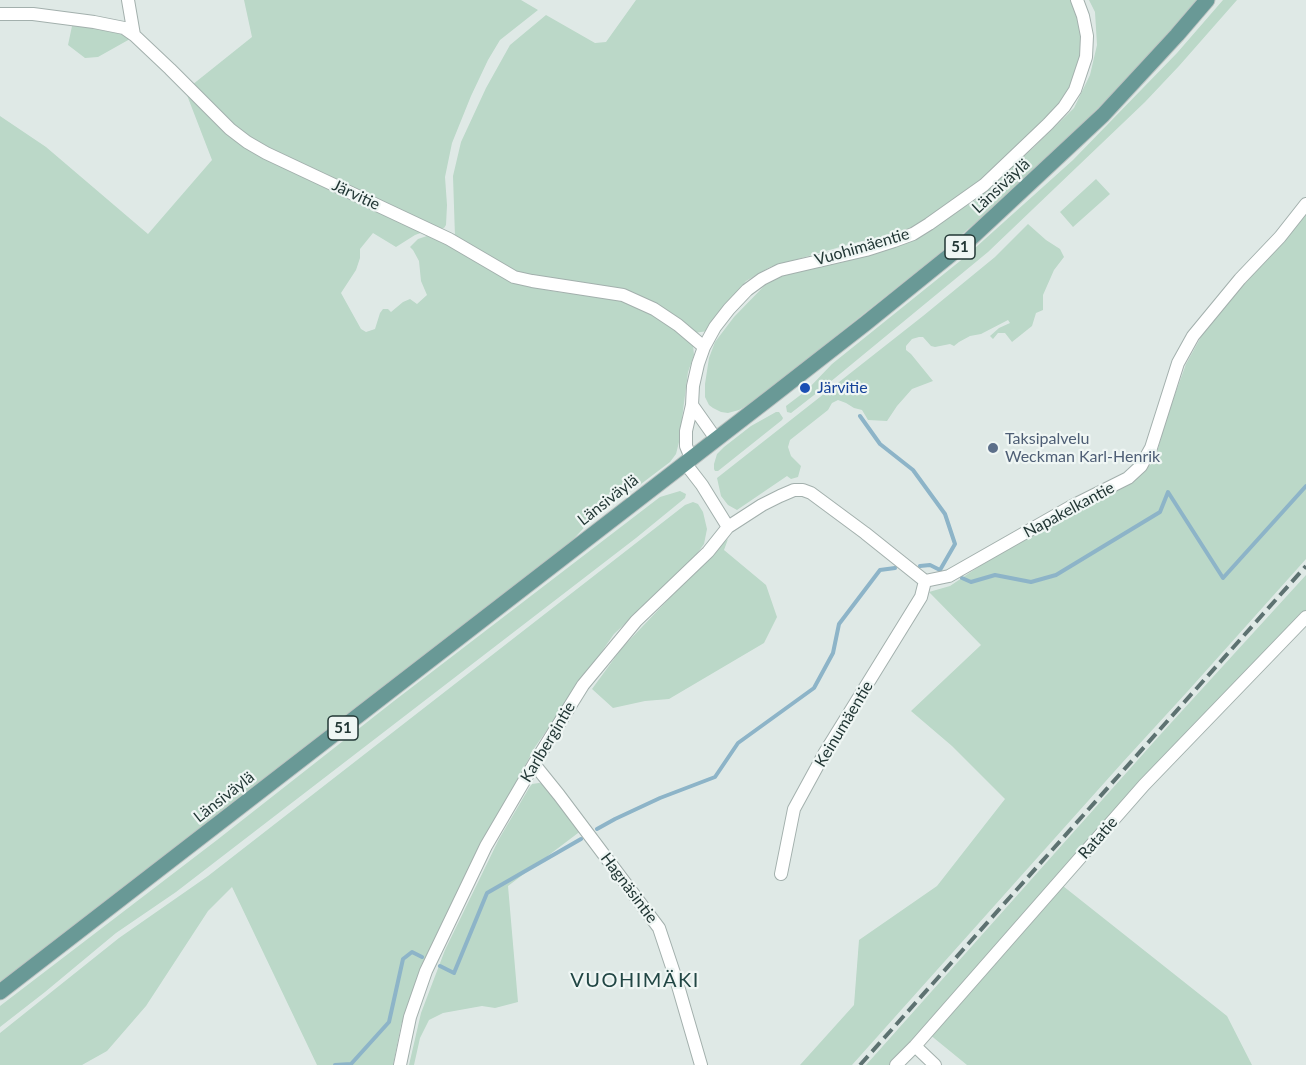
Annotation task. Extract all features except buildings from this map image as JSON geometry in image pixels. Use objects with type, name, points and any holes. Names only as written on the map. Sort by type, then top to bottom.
[{"type":"main road","name":"Länsiväylä","points":[[0,992],[866,323],[969,240],[1103,115],[1207,0]]},
{"type":"street","points":[[128,0],[134,35]]},
{"type":"street","name":"Vuohimäentie","points":[[688,461],[686,439],[693,386],[704,347],[715,327],[729,309],[747,290],[780,270],[866,250],[913,234],[984,185],[1048,124],[1064,107],[1075,90],[1087,47],[1083,16],[1077,0]]},
{"type":"street","points":[[0,14],[33,14],[94,22],[124,28],[134,35]]},
{"type":"street","name":"Järvitie","points":[[134,35],[230,129],[266,153],[449,239],[514,277],[622,295],[654,309],[704,347]]},
{"type":"street","name":"Napakelkantie","points":[[925,581],[949,576],[1072,506],[1128,478],[1141,466],[1151,448],[1178,363],[1193,336],[1306,204]]},
{"type":"street","points":[[692,405],[716,439]]},
{"type":"street","points":[[688,461],[728,527],[780,496],[794,490],[803,490],[811,493],[865,533],[925,581]]},
{"type":"street","name":"Karlbergintie","points":[[400,1065],[410,1017],[426,971],[486,846],[534,764],[583,685],[636,621],[708,552],[728,527]]},
{"type":"street","name":"Keinumäentie","points":[[781,874],[794,809],[824,754],[921,597],[925,581]]},
{"type":"street","name":"Ratatie","points":[[896,1065],[1144,785],[1306,617]]},
{"type":"street","name":"Hagnäsintie","points":[[534,764],[560,795],[659,928],[701,1065]]},
{"type":"street","points":[[915,1046],[935,1065]]},
{"type":"green space","points":[[244,0],[521,0],[538,10],[500,40],[471,96],[452,143],[445,177],[447,205],[444,228],[436,230],[243,137],[192,85],[252,37]]},
{"type":"green space","points":[[636,0],[1073,0],[1080,18],[1083,48],[1075,81],[1063,101],[983,180],[927,221],[899,233],[770,267],[746,281],[708,331],[694,333],[653,304],[514,272],[455,237],[453,176],[461,142],[486,88],[510,45],[546,15],[595,43],[606,42]]},
{"type":"green space","points":[[1089,0],[1198,0],[1127,79],[1072,134],[987,213],[934,258],[753,402],[728,413],[709,405],[705,397],[705,384],[709,358],[715,342],[734,317],[767,283],[790,272],[913,239],[976,200],[1074,108],[1090,75],[1097,45],[1095,12]]},
{"type":"green space","points":[[1223,0],[1237,0],[1145,102],[988,252],[818,392],[791,413],[787,412],[786,406],[807,390],[832,364],[965,257],[1073,160],[1177,53]]},
{"type":"green space","points":[[72,26],[103,28],[130,39],[98,57],[85,58],[68,45]]},
{"type":"green space","points":[[185,90],[231,137],[426,231],[396,247],[373,233],[360,249],[356,270],[341,293],[361,329],[366,332],[375,329],[383,309],[391,312],[410,299],[417,304],[427,295],[421,281],[419,261],[410,247],[418,239],[430,235],[530,287],[618,299],[654,313],[693,345],[694,355],[688,372],[679,442],[676,454],[670,462],[604,508],[570,543],[0,982],[0,116],[46,147],[148,234],[212,160]]},
{"type":"green space","points":[[1096,179],[1110,194],[1073,227],[1060,212]]},
{"type":"green space","points":[[1306,213],[1306,559],[852,1065],[800,1065],[854,1005],[859,940],[937,886],[1005,799],[952,746],[911,711],[981,645],[929,592],[950,586],[996,555],[1136,479],[1155,460],[1166,419],[1186,364],[1207,326]]},
{"type":"green space","points":[[1028,224],[1060,249],[1064,257],[1054,270],[1043,295],[1043,310],[1036,313],[1032,326],[1012,342],[1005,333],[998,333],[993,339],[990,336],[999,328],[1010,323],[1008,320],[981,334],[970,336],[954,346],[950,344],[935,347],[923,337],[912,339],[906,346],[906,350],[933,381],[912,389],[887,421],[868,420],[862,410],[838,400],[832,403],[828,410],[790,440],[788,447],[791,456],[801,466],[798,477],[791,479],[787,476],[737,510],[728,505],[721,496],[717,478],[923,316],[995,257]]},
{"type":"green space","points":[[779,412],[782,420],[718,471],[715,471],[714,464],[717,454],[724,447],[751,426]]},
{"type":"green space","points":[[680,491],[686,494],[685,498],[636,538],[176,892],[116,933],[0,1027],[0,1006],[660,497]]},
{"type":"green space","points":[[693,502],[698,504],[703,512],[707,529],[704,544],[663,588],[614,634],[535,747],[453,900],[421,970],[401,1025],[393,1065],[317,1065],[232,887],[208,911],[146,1006],[107,1051],[82,1065],[0,1065],[0,1033],[119,938],[208,876],[685,505]]},
{"type":"green space","points":[[728,539],[724,550],[766,585],[777,617],[764,643],[669,699],[645,701],[613,708],[592,689],[622,648]]},
{"type":"green space","points":[[1306,575],[1306,614],[893,1065],[866,1065],[1160,735]]},
{"type":"green space","points":[[532,784],[545,784],[582,830],[508,886],[518,1002],[495,1008],[482,1006],[443,1013],[429,1020],[420,1038],[414,1065],[409,1065],[421,1013],[445,950],[499,839],[529,788]]},
{"type":"green space","points":[[1063,886],[1227,1016],[1252,1065],[967,1065],[929,1034]]},
{"type":"waterway","points":[[860,416],[880,444],[913,470],[945,514],[955,544],[940,570]]},
{"type":"waterway","points":[[962,578],[971,582],[995,575],[1031,582],[1056,575],[1160,512],[1168,492],[1223,578],[1306,486]]},
{"type":"waterway","points":[[920,566],[930,565],[940,570]]},
{"type":"waterway","points":[[597,829],[660,798],[715,777],[738,743],[814,688],[833,653],[839,624],[880,570],[895,568]]},
{"type":"waterway","points":[[440,966],[454,973],[487,893],[581,839]]},
{"type":"waterway","points":[[335,1065],[351,1064],[389,1022],[403,959],[412,952],[422,957]]},
{"type":"railway","points":[[860,1065],[1306,566]]},
{"type":"place","name":"Järvitie","points":[[805,388]]},
{"type":"place","name":"Taksipalvelu Weckman Karl-Henrik","points":[[993,448]]},
{"type":"district","name":"VUOHIMÄKI","points":[[635,981]]}]
